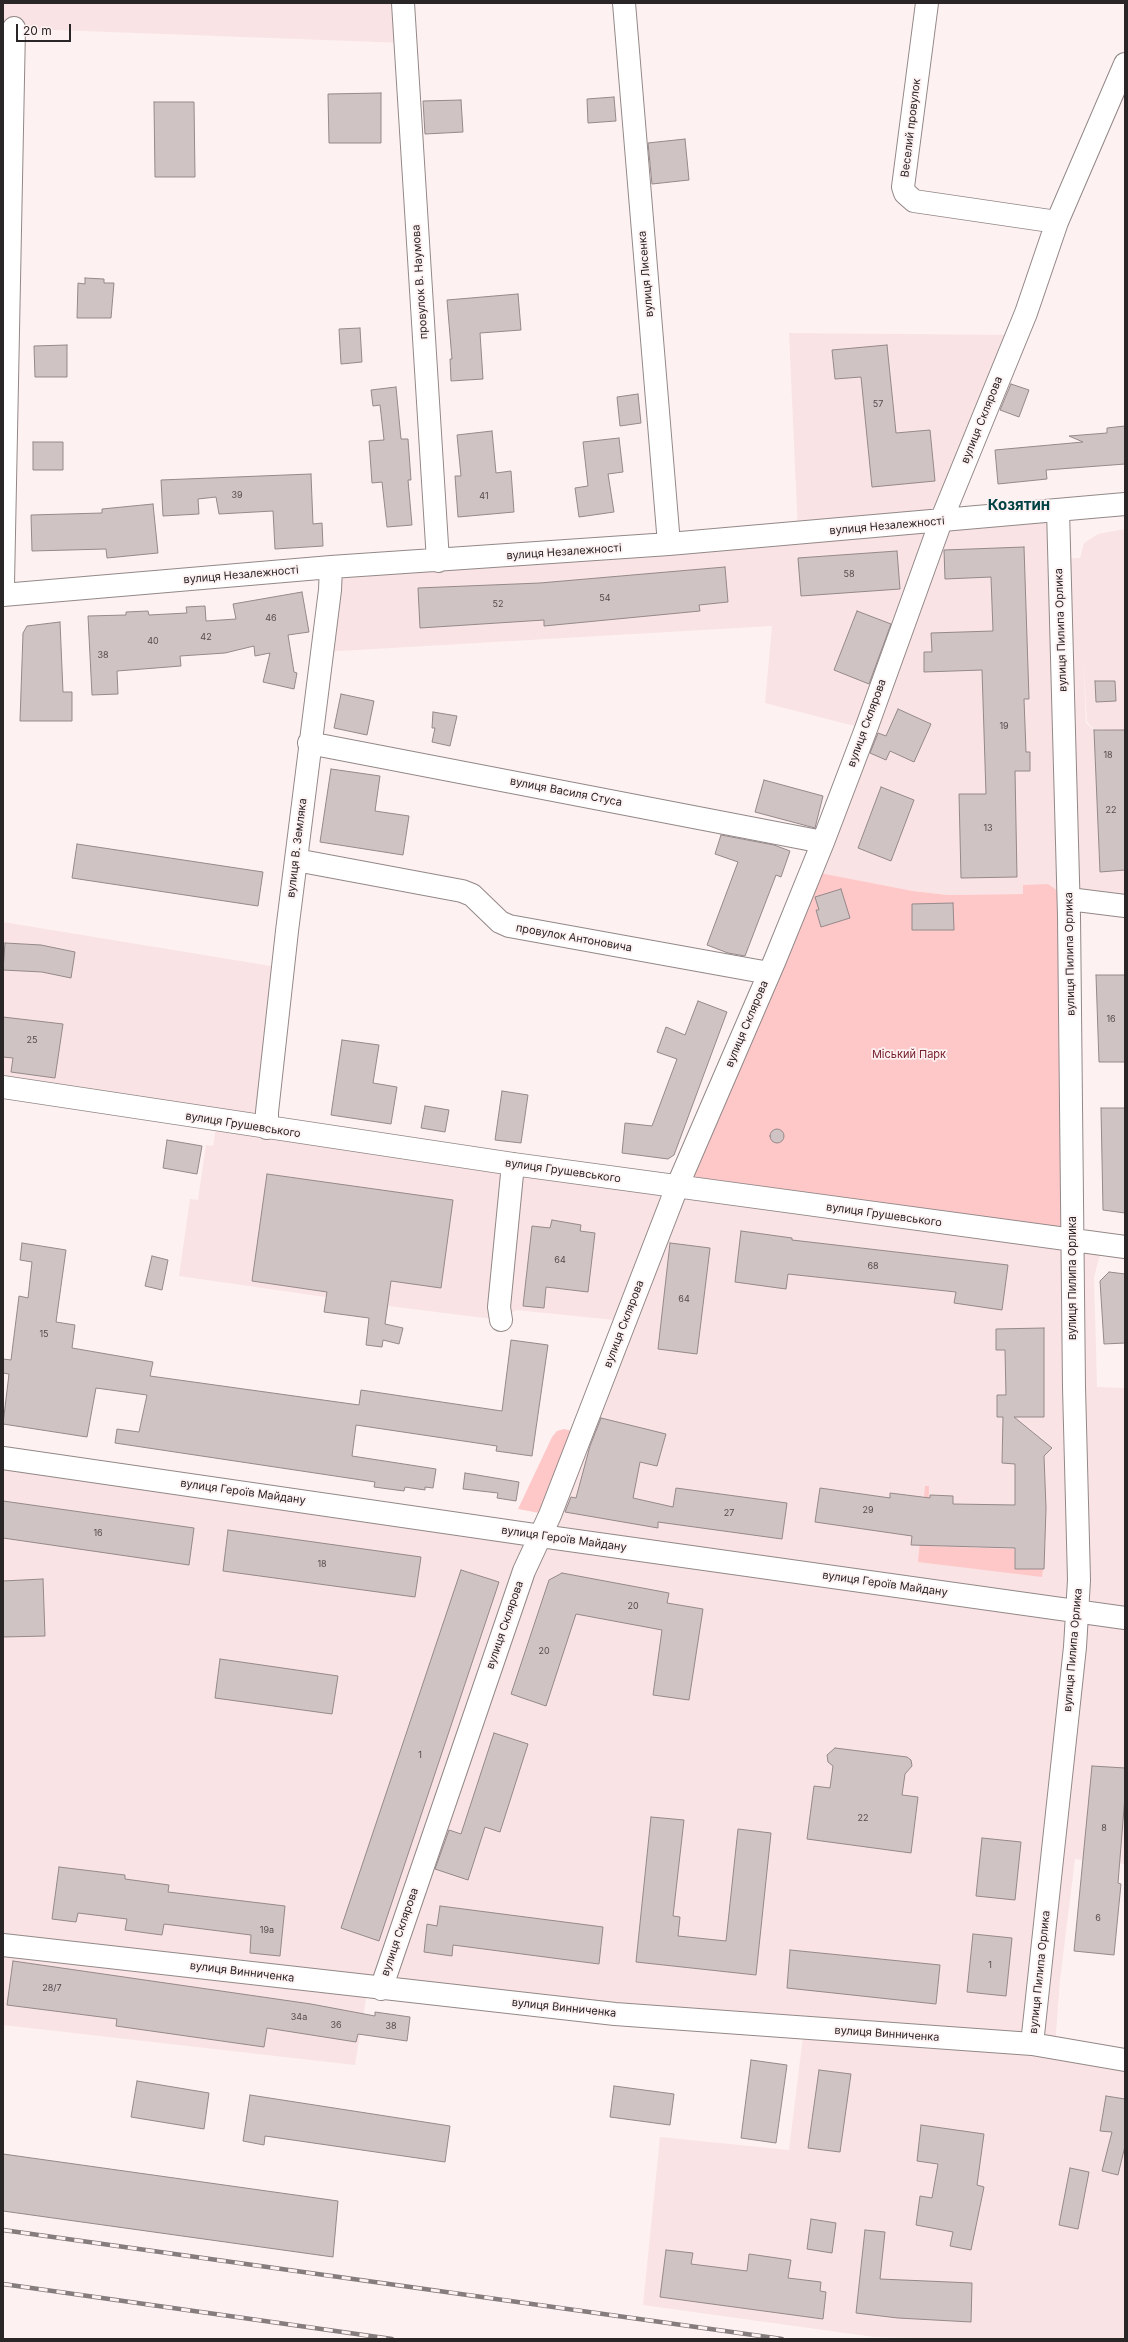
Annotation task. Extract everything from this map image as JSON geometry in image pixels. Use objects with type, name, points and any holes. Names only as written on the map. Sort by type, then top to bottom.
[{"type":"street","name":"провулок В. Наумова","points":[[403,3],[438,560]]},
{"type":"street","name":"вулиця Лисенка","points":[[624,3],[668,544]]},
{"type":"street","name":"Веселий провулок","points":[[927,3],[903,187],[905,193],[914,201],[1057,222]]},
{"type":"street","points":[[3,584],[14,28]]},
{"type":"street","name":"вулиця Склярова","points":[[381,1988],[524,1571],[541,1536],[677,1187],[769,973],[823,842],[866,729],[941,521],[1017,336],[1057,222],[1125,64]]},
{"type":"street","name":"вулиця Незалежності","points":[[3,595],[331,567],[668,544],[1125,504]]},
{"type":"street","name":"вулиця Пилипа Орлика","points":[[1032,2044],[1078,1611],[1069,899],[1058,510]]},
{"type":"street","name":"вулиця В. Земляка","points":[[267,1128],[268,1104],[309,743],[330,590],[331,567]]},
{"type":"street","name":"вулиця Василя Стуса","points":[[309,743],[823,842]]},
{"type":"street","name":"провулок Антоновича","points":[[296,860],[462,891],[472,895],[500,922],[509,926],[769,973]]},
{"type":"street","points":[[1069,899],[1125,906]]},
{"type":"street","name":"вулиця Грушевського","points":[[3,1087],[513,1164],[1125,1247]]},
{"type":"street","points":[[501,1320],[499,1307],[513,1164]]},
{"type":"street","name":"вулиця Героїв Майдану","points":[[3,1458],[541,1536],[1125,1618]]},
{"type":"street","name":"вулиця Винниченка","points":[[3,1945],[614,2014],[1032,2044],[1125,2060]]},
{"type":"shaded area","points":[[3,3],[403,3],[405,43],[3,28]]},
{"type":"shaded area","points":[[789,333],[1017,335],[941,521],[1058,510],[1060,559],[1080,558],[1084,543],[1098,534],[1125,529],[1125,906],[1023,894],[948,895],[913,891],[810,871],[866,729],[765,703],[772,626],[322,652],[331,567],[798,533]],"holes":[[[1083,654],[1087,722],[1094,729],[1118,729],[1094,730],[1086,723]]]},
{"type":"shaded area","points":[[3,922],[283,968],[267,1128],[1103,1243],[1094,1277],[1097,1387],[1125,1388],[1125,1864],[1075,1859],[1060,1980],[1055,2047],[1125,2060],[1125,2339],[946,2339],[874,2337],[643,2305],[660,2137],[789,2150],[804,2028],[368,1987],[355,2065],[3,2025],[3,1458],[541,1536],[624,1321],[516,1310],[501,1320],[388,1306],[179,1276],[190,1199],[198,1200],[206,1145],[213,1146],[217,1121],[3,1087]]},
{"type":"green space","name":"Міський Парк","points":[[810,871],[913,891],[948,895],[1023,894],[1023,885],[1048,884],[1069,899],[1073,1240],[677,1187]]},
{"type":"green space","points":[[564,1429],[581,1433],[550,1515],[518,1509],[552,1437],[557,1431]]},
{"type":"green space","points":[[925,1486],[929,1486],[928,1546],[1014,1549],[1015,1569],[1043,1569],[1042,1577],[918,1562]]},
{"type":"building","points":[[381,93],[381,143],[329,143],[328,94]]},
{"type":"building","points":[[614,97],[616,121],[588,123],[587,99]]},
{"type":"building","points":[[461,100],[463,132],[425,134],[423,101]]},
{"type":"building","points":[[154,102],[194,102],[195,177],[155,177]]},
{"type":"building","points":[[685,139],[689,180],[652,184],[648,143]]},
{"type":"building","points":[[85,278],[104,279],[104,283],[114,283],[111,318],[77,318],[78,283],[85,284]]},
{"type":"building","points":[[518,294],[521,330],[480,333],[483,379],[451,381],[450,359],[452,359],[447,300]]},
{"type":"building","points":[[360,328],[362,362],[341,364],[339,329]]},
{"type":"building","points":[[67,345],[67,377],[35,377],[34,346]]},
{"type":"building","points":[[887,345],[896,433],[930,430],[935,481],[872,487],[861,377],[835,379],[832,350]]},
{"type":"building","points":[[1011,384],[1029,390],[1019,417],[1000,410]]},
{"type":"building","points":[[396,387],[401,439],[408,439],[411,480],[408,480],[412,525],[387,527],[382,482],[372,483],[369,441],[384,440],[380,405],[373,406],[371,390]]},
{"type":"building","points":[[638,394],[641,423],[620,426],[617,397]]},
{"type":"building","points":[[1125,426],[1125,464],[1046,470],[1047,479],[998,484],[995,450],[1083,442],[1069,436],[1107,433],[1107,428]]},
{"type":"building","points":[[492,431],[496,473],[511,471],[514,512],[458,517],[455,476],[461,476],[457,435]]},
{"type":"building","points":[[619,438],[623,472],[608,474],[614,512],[579,517],[575,488],[588,486],[583,442]]},
{"type":"building","points":[[33,442],[63,442],[63,470],[33,470]]},
{"type":"building","points":[[311,474],[313,524],[322,523],[323,546],[275,549],[273,511],[219,514],[216,497],[198,499],[199,514],[163,516],[161,480]]},
{"type":"building","points":[[153,504],[158,553],[107,558],[106,549],[32,551],[31,515],[102,513],[102,509]]},
{"type":"building","points":[[1024,547],[1029,699],[1024,699],[1026,752],[1030,752],[1030,771],[1015,771],[1017,877],[961,878],[959,794],[986,794],[982,670],[924,672],[924,652],[932,652],[931,633],[993,631],[991,577],[945,579],[944,550]]},
{"type":"building","points":[[897,551],[900,589],[801,596],[798,558]]},
{"type":"building","points":[[725,567],[728,602],[699,605],[700,611],[544,626],[544,620],[420,628],[418,588],[540,583]]},
{"type":"building","points":[[302,592],[309,632],[288,635],[294,672],[297,673],[294,689],[263,682],[270,653],[255,656],[254,646],[225,653],[180,656],[181,666],[117,671],[118,694],[92,695],[88,616],[126,615],[126,612],[148,611],[149,615],[187,613],[186,607],[205,606],[206,621],[236,619],[233,604]]},
{"type":"building","points":[[857,611],[891,624],[869,684],[834,670]]},
{"type":"building","points":[[60,622],[63,692],[72,692],[72,721],[20,721],[23,633],[27,626]]},
{"type":"building","points":[[1095,681],[1115,681],[1116,701],[1096,702]]},
{"type":"building","points":[[341,694],[374,701],[367,735],[334,728]]},
{"type":"building","points":[[898,709],[931,724],[914,762],[890,751],[886,760],[870,753],[878,733],[886,736]]},
{"type":"building","points":[[433,712],[457,716],[450,746],[432,742],[435,728],[432,728]]},
{"type":"building","points":[[1094,730],[1125,730],[1125,870],[1100,872]]},
{"type":"building","points":[[331,769],[380,776],[375,811],[409,816],[403,855],[320,842]]},
{"type":"building","points":[[764,780],[823,796],[815,828],[755,812]]},
{"type":"building","points":[[881,787],[914,800],[891,861],[858,848]]},
{"type":"building","points":[[721,835],[774,845],[790,851],[781,877],[776,875],[745,956],[728,953],[707,945],[738,862],[715,854]]},
{"type":"building","points":[[77,844],[263,872],[258,906],[72,878]]},
{"type":"building","points":[[841,889],[850,918],[821,927],[816,910],[819,910],[815,897]]},
{"type":"building","points":[[953,903],[954,930],[912,930],[912,904]]},
{"type":"building","points":[[5,943],[41,945],[75,952],[71,978],[42,972],[3,970]]},
{"type":"building","points":[[1096,975],[1125,975],[1125,1062],[1099,1062]]},
{"type":"building","points":[[698,1001],[727,1012],[674,1155],[668,1159],[622,1153],[625,1123],[652,1126],[677,1059],[657,1052],[666,1027],[685,1035]]},
{"type":"building","points":[[3,1017],[63,1024],[55,1078],[11,1072],[13,1058],[3,1057]]},
{"type":"building","points":[[342,1040],[379,1045],[373,1083],[397,1087],[391,1124],[331,1115]]},
{"type":"building","points":[[502,1091],[528,1095],[521,1143],[495,1140]]},
{"type":"building","points":[[425,1106],[449,1110],[445,1132],[421,1128]]},
{"type":"building","points":[[1101,1108],[1125,1108],[1125,1213],[1103,1210]]},
{"type":"building","points":[[774,1129],[780,1129],[784,1133],[784,1139],[780,1143],[774,1143],[770,1139],[770,1133]]},
{"type":"building","points":[[167,1140],[202,1146],[197,1174],[163,1168]]},
{"type":"building","points":[[267,1174],[453,1200],[441,1288],[391,1281],[385,1324],[403,1328],[399,1344],[383,1340],[382,1347],[366,1345],[369,1318],[324,1312],[327,1292],[252,1281]]},
{"type":"building","points":[[552,1220],[581,1225],[580,1231],[595,1233],[588,1292],[546,1287],[544,1308],[523,1306],[532,1226],[550,1228]]},
{"type":"building","points":[[741,1231],[792,1238],[792,1240],[1008,1265],[1002,1310],[954,1303],[956,1292],[788,1274],[786,1289],[735,1282]]},
{"type":"building","points":[[22,1243],[66,1250],[56,1322],[75,1325],[72,1348],[153,1362],[150,1376],[359,1405],[361,1390],[502,1411],[511,1340],[548,1345],[532,1456],[496,1451],[497,1446],[356,1425],[352,1456],[436,1469],[433,1488],[425,1487],[425,1490],[405,1487],[404,1491],[374,1487],[375,1482],[115,1443],[117,1429],[139,1432],[147,1395],[96,1388],[87,1437],[3,1424],[9,1374],[3,1373],[3,1359],[11,1360],[19,1296],[28,1298],[32,1262],[20,1260]]},
{"type":"building","points":[[670,1243],[710,1248],[697,1354],[658,1349]]},
{"type":"building","points":[[152,1256],[168,1260],[162,1290],[145,1286]]},
{"type":"building","points":[[1109,1272],[1125,1274],[1125,1343],[1104,1344],[1100,1281]]},
{"type":"building","points":[[1044,1328],[1044,1417],[1014,1417],[1052,1448],[1044,1456],[1046,1508],[1044,1569],[1015,1569],[1015,1548],[911,1545],[912,1536],[815,1522],[820,1488],[890,1498],[890,1493],[930,1498],[930,1495],[953,1496],[953,1504],[1015,1505],[1015,1464],[1002,1463],[1003,1417],[997,1417],[997,1395],[1006,1395],[1005,1350],[996,1350],[996,1329]]},
{"type":"building","points":[[601,1418],[666,1434],[657,1466],[640,1462],[633,1498],[673,1507],[676,1488],[787,1503],[782,1539],[658,1522],[658,1528],[565,1512],[571,1497],[576,1498],[590,1446]]},
{"type":"building","points":[[465,1473],[519,1482],[516,1501],[497,1498],[498,1493],[463,1489]]},
{"type":"building","points":[[3,1501],[194,1528],[189,1565],[3,1538]]},
{"type":"building","points":[[228,1530],[421,1557],[415,1597],[223,1571]]},
{"type":"building","points":[[461,1570],[499,1582],[379,1941],[341,1928]]},
{"type":"building","points":[[562,1573],[669,1593],[667,1603],[703,1609],[689,1700],[653,1695],[662,1630],[576,1614],[546,1706],[511,1694],[549,1580]]},
{"type":"building","points":[[43,1579],[45,1636],[3,1637],[3,1581]]},
{"type":"building","points":[[220,1659],[338,1676],[332,1714],[215,1698]]},
{"type":"building","points":[[494,1733],[528,1744],[500,1832],[485,1827],[468,1880],[435,1869],[449,1830],[461,1834]]},
{"type":"building","points":[[835,1748],[907,1757],[911,1760],[912,1766],[905,1774],[902,1795],[918,1797],[911,1853],[807,1839],[814,1786],[830,1788],[833,1766],[828,1762],[827,1755]]},
{"type":"building","points":[[1092,1766],[1125,1768],[1125,1796],[1118,1883],[1121,1884],[1114,1955],[1074,1951]]},
{"type":"building","points":[[651,1817],[684,1820],[673,1916],[680,1917],[678,1936],[726,1941],[738,1829],[771,1833],[756,1975],[636,1962]]},
{"type":"building","points":[[982,1838],[1021,1842],[1015,1900],[976,1896]]},
{"type":"building","points":[[59,1867],[125,1875],[125,1879],[169,1885],[168,1892],[285,1906],[280,1956],[250,1953],[251,1935],[164,1924],[162,1935],[125,1930],[127,1919],[78,1913],[76,1922],[52,1919]]},
{"type":"building","points":[[440,1906],[603,1927],[599,1964],[453,1945],[452,1956],[424,1952],[427,1924],[437,1926]]},
{"type":"building","points":[[973,1934],[1012,1938],[1006,1996],[967,1992]]},
{"type":"building","points":[[790,1950],[940,1965],[936,2004],[787,1988]]},
{"type":"building","points":[[13,1961],[311,2004],[375,2016],[375,2012],[410,2017],[407,2041],[358,2034],[356,2042],[267,2028],[264,2047],[116,2026],[117,2019],[7,2005]]},
{"type":"building","points":[[751,2060],[787,2065],[776,2143],[741,2138]]},
{"type":"building","points":[[819,2070],[851,2074],[840,2152],[808,2148]]},
{"type":"building","points":[[137,2081],[209,2093],[204,2129],[131,2117]]},
{"type":"building","points":[[614,2086],[674,2094],[670,2125],[610,2117]]},
{"type":"building","points":[[250,2095],[450,2126],[445,2162],[265,2136],[264,2145],[243,2141]]},
{"type":"building","points":[[1106,2096],[1125,2099],[1125,2146],[1118,2175],[1102,2171],[1112,2132],[1100,2131]]},
{"type":"building","points":[[921,2125],[984,2134],[977,2185],[984,2187],[971,2250],[950,2246],[953,2232],[916,2225],[920,2196],[932,2198],[938,2164],[917,2161]]},
{"type":"building","points":[[3,2154],[338,2201],[333,2257],[3,2211]]},
{"type":"building","points":[[1070,2168],[1089,2172],[1078,2229],[1059,2225]]},
{"type":"building","points":[[811,2219],[836,2223],[832,2253],[807,2249]]},
{"type":"building","points":[[865,2230],[885,2232],[880,2279],[972,2283],[971,2322],[898,2318],[856,2313]]},
{"type":"building","points":[[666,2250],[693,2253],[691,2264],[747,2271],[749,2254],[791,2260],[788,2278],[821,2282],[820,2291],[826,2292],[823,2319],[660,2297]]},
{"type":"railway","points":[[3,2230],[782,2339]]},
{"type":"railway","points":[[3,2284],[392,2339]]},
{"type":"district","name":"Козятин","points":[[1019,505]]}]
